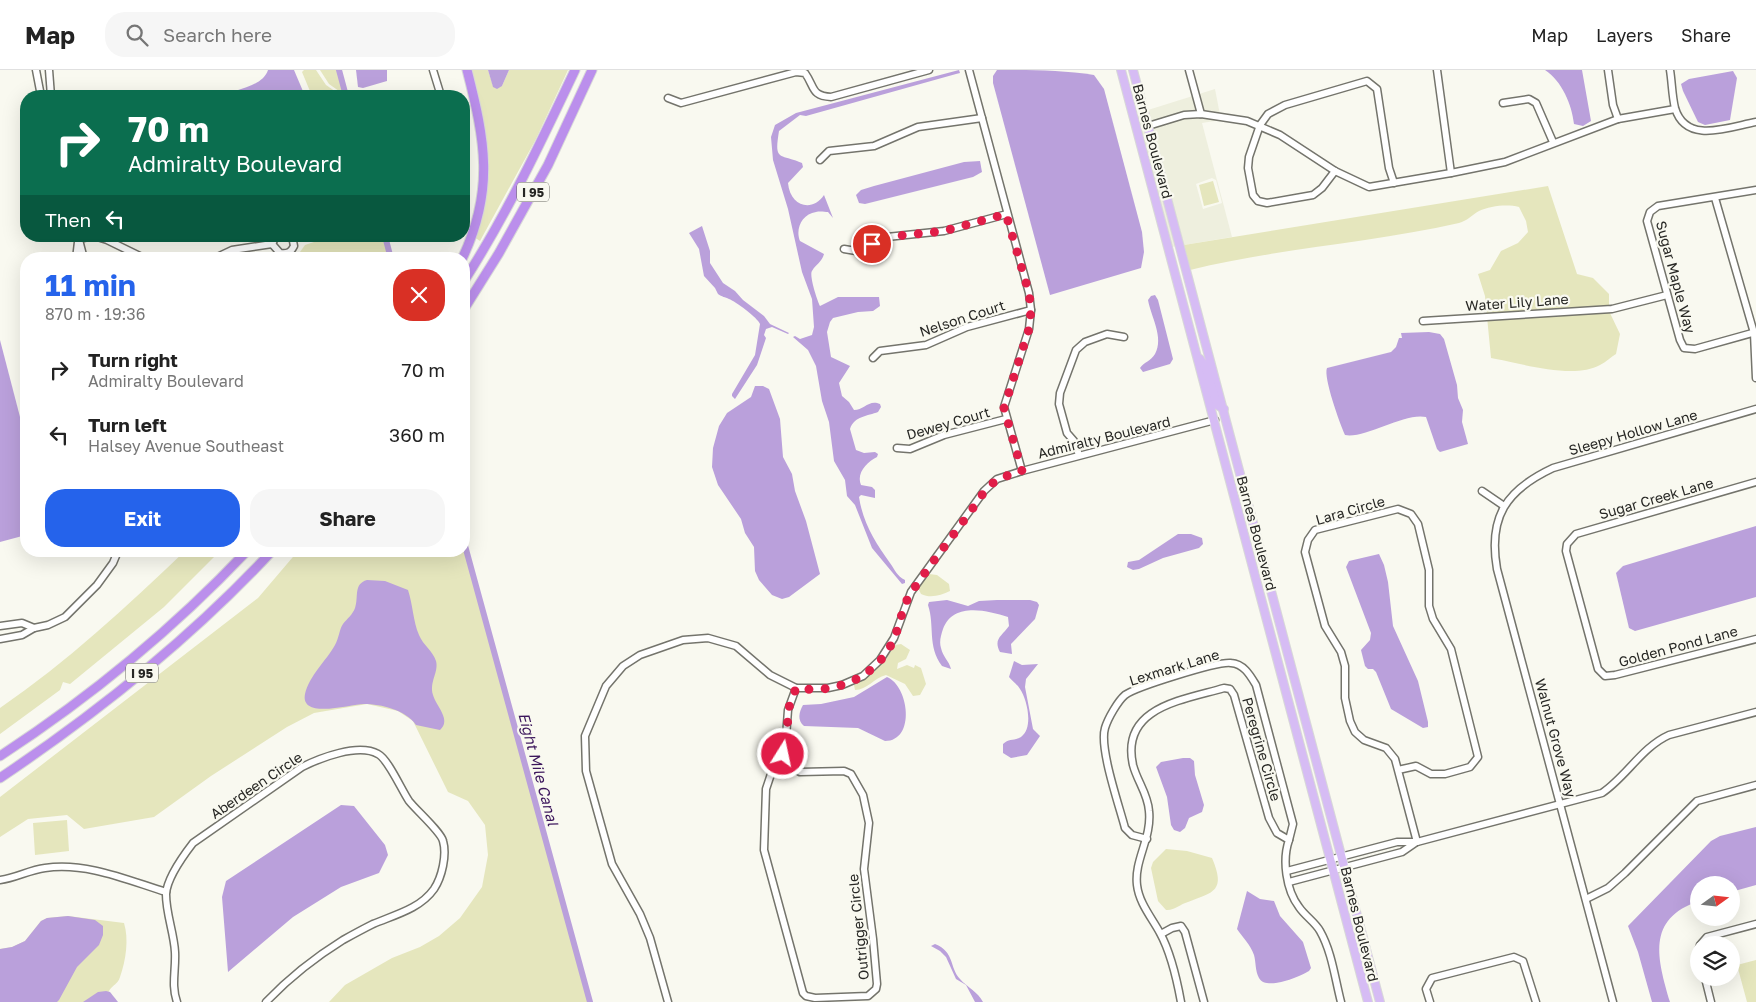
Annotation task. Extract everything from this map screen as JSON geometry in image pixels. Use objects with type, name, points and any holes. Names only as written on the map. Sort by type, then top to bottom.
[{"type":"highway","points":[[467,70],[481,127],[485,155],[479,211],[470,241]]},
{"type":"highway","name":"I 95","points":[[470,272],[536,153],[575,70]]},
{"type":"highway","name":"I 95","points":[[470,299],[499,253],[548,165],[592,70]]},
{"type":"highway","name":"I 95","points":[[0,756],[35,734],[132,658],[223,576],[241,557]]},
{"type":"highway","name":"I 95","points":[[0,778],[53,743],[144,671],[249,576],[266,557]]},
{"type":"main road","name":"Barnes Boulevard","points":[[1121,70],[1369,1002]]},
{"type":"main road","name":"Barnes Boulevard","points":[[1134,70],[1380,1002]]},
{"type":"main road","points":[[1197,356],[1206,368],[1217,405],[1224,409]]},
{"type":"main road","points":[[1214,420],[1226,435],[1251,528],[1258,537]]},
{"type":"street","points":[[36,70],[40,90]]},
{"type":"street","points":[[49,70],[50,90]]},
{"type":"street","points":[[433,70],[438,90]]},
{"type":"street","points":[[668,98],[681,103],[796,72],[805,73],[814,91],[820,97],[831,97],[929,70]]},
{"type":"street","points":[[969,70],[1006,214],[1029,293],[1031,310],[1029,329],[1004,408],[1022,471]]},
{"type":"street","points":[[1189,70],[1202,114]]},
{"type":"street","points":[[1437,70],[1450,173]]},
{"type":"street","points":[[1608,70],[1613,105],[1618,119]]},
{"type":"street","points":[[1670,70],[1676,109],[1682,122],[1690,129],[1704,132],[1756,122]]},
{"type":"street","points":[[1334,171],[1322,188],[1313,195],[1267,203],[1258,201],[1253,196],[1248,168],[1249,157],[1260,125],[1268,114],[1285,105],[1367,81],[1372,83],[1376,89],[1389,168],[1394,183]]},
{"type":"street","points":[[1502,103],[1529,99],[1536,103],[1553,142]]},
{"type":"street","points":[[1148,126],[1184,115],[1202,114],[1247,121],[1280,135],[1334,171],[1369,186],[1505,162],[1553,142],[1618,119],[1676,109]]},
{"type":"street","points":[[820,160],[829,151],[874,146],[918,126],[982,118]]},
{"type":"street","points":[[1756,190],[1714,198],[1755,332],[1756,378]]},
{"type":"street","name":"Sugar Maple Way","points":[[1714,198],[1658,206],[1650,212],[1647,221],[1666,295],[1684,348],[1695,349],[1755,332]]},
{"type":"street","points":[[844,249],[856,251],[887,237],[944,231],[1006,214]]},
{"type":"street","points":[[111,242],[132,252]]},
{"type":"street","points":[[228,252],[272,244],[279,252]]},
{"type":"street","name":"Water Lily Lane","points":[[1423,321],[1612,309],[1666,295]]},
{"type":"street","name":"Nelson Court","points":[[873,358],[880,351],[926,345],[967,327],[1031,310]]},
{"type":"street","points":[[1078,456],[1074,441],[1067,432],[1059,404],[1060,393],[1076,350],[1085,342],[1107,334],[1124,337]]},
{"type":"street","name":"Sleepy Hollow Lane","points":[[1520,486],[1553,468],[1756,409]]},
{"type":"street","name":"Dewey Court","points":[[897,448],[910,449],[944,435],[1006,419]]},
{"type":"street","name":"Admiralty Boulevard","points":[[668,1002],[650,938],[640,914],[612,864],[586,771],[585,736],[606,686],[623,666],[640,655],[683,640],[708,638],[736,646],[770,675],[796,688],[828,688],[842,685],[864,676],[880,660],[894,638],[911,592],[984,492],[997,479],[1214,420]]},
{"type":"street","name":"Sugar Creek Lane","points":[[1605,676],[1598,668],[1566,551],[1566,544],[1576,534],[1756,482]]},
{"type":"street","name":"Walnut Grove Way","points":[[1520,486],[1504,506],[1494,533],[1497,569],[1614,1002]]},
{"type":"street","points":[[1482,490],[1504,506]]},
{"type":"street","name":"Lara Circle","points":[[1398,770],[1416,766],[1428,774],[1445,774],[1470,767],[1478,758],[1451,649],[1433,619],[1429,606],[1429,570],[1418,524],[1411,514],[1398,509],[1315,530],[1308,540],[1305,552],[1325,626],[1341,652],[1345,666],[1344,698],[1355,732],[1364,740],[1386,748],[1395,759],[1416,842]]},
{"type":"street","points":[[0,639],[22,636],[34,628],[48,626],[65,617],[97,585],[116,557]]},
{"type":"street","points":[[0,626],[22,623],[34,628]]},
{"type":"street","name":"Golden Pond Lane","points":[[1605,676],[1756,639]]},
{"type":"street","name":"Lexmark Lane","points":[[1147,840],[1132,835],[1125,828],[1104,749],[1105,728],[1125,696],[1141,687],[1215,665],[1232,662],[1246,669],[1256,684],[1293,824],[1289,840]]},
{"type":"street","name":"Outrigger Circle","points":[[779,760],[800,772],[844,771],[851,774],[862,795],[869,823],[864,869],[877,984],[876,989],[868,996],[811,998],[806,996],[801,990],[764,850],[766,789],[773,768],[785,750],[788,710],[796,688]]},
{"type":"street","name":"Peregrine Circle","points":[[1180,1002],[1161,934],[1143,904],[1137,887],[1136,869],[1147,840],[1150,810],[1144,788],[1134,767],[1130,748],[1136,730],[1147,715],[1162,707],[1224,688],[1230,689],[1234,695],[1268,818],[1277,833],[1289,840]]},
{"type":"street","points":[[1287,871],[1397,842],[1416,842],[1602,793],[1658,740],[1669,735],[1756,712]]},
{"type":"street","name":"Aberdeen Circle","points":[[166,892],[181,858],[193,843],[302,767],[318,759],[361,750],[377,753],[386,760],[410,801],[443,839],[445,851],[442,868],[435,888],[423,900],[407,911],[371,925],[312,961],[285,982],[266,1002]]},
{"type":"street","points":[[1586,899],[1608,888],[1625,873],[1696,801],[1756,785]]},
{"type":"street","points":[[1289,840],[1286,851],[1287,871],[1293,897],[1319,930],[1327,947],[1341,1002]]},
{"type":"street","points":[[1289,882],[1402,852],[1416,842]]},
{"type":"street","points":[[0,880],[12,878],[28,871],[47,868],[91,868],[166,892],[175,954],[173,990],[177,1002]]},
{"type":"street","points":[[1711,936],[1756,924]]},
{"type":"street","points":[[1161,934],[1180,926],[1185,932],[1204,1002]]},
{"type":"street","points":[[1430,1002],[1426,989],[1432,978],[1514,957],[1523,961],[1536,1002]]},
{"type":"street","points":[[1707,986],[1711,1002]]},
{"type":"shaded area","points":[[268,70],[294,70],[302,90],[238,90],[260,81]]},
{"type":"shaded area","points":[[356,70],[387,70],[387,81],[363,88],[358,87]]},
{"type":"shaded area","points":[[488,70],[509,70],[502,86],[497,89],[493,87]]},
{"type":"shaded area","points":[[959,70],[960,73],[806,116],[800,115],[779,131],[777,148],[783,157],[802,163],[803,167],[788,183],[790,191],[797,202],[808,205],[814,204],[824,195],[833,218],[828,212],[811,213],[803,219],[798,232],[800,241],[824,254],[811,273],[820,306],[838,297],[879,297],[880,306],[873,311],[858,312],[833,318],[827,332],[831,357],[850,366],[839,383],[842,396],[854,410],[873,403],[880,404],[881,407],[878,412],[855,421],[850,429],[856,450],[864,453],[875,452],[878,454],[877,457],[863,468],[860,476],[861,485],[872,487],[875,490],[875,498],[861,495],[859,497],[863,515],[870,532],[896,573],[905,580],[905,583],[902,584],[872,548],[855,505],[847,496],[845,480],[834,461],[829,422],[822,401],[816,366],[808,350],[793,337],[795,336],[800,339],[812,335],[814,327],[812,299],[802,272],[788,209],[773,160],[771,137],[775,125],[796,113]]},
{"type":"shaded area","points":[[997,70],[1058,71],[1094,75],[1104,89],[1142,232],[1144,252],[1141,268],[1050,295],[993,83],[993,76]]},
{"type":"shaded area","points":[[1545,70],[1582,70],[1591,121],[1583,126],[1574,124],[1565,94],[1556,80]]},
{"type":"shaded area","points":[[1733,71],[1737,78],[1730,120],[1705,125],[1698,122],[1681,84],[1689,79]]},
{"type":"shaded area","points":[[1215,89],[1221,120],[1202,123],[1232,237],[1184,245],[1148,110]],"holes":[[[1212,178],[1216,180],[1222,203],[1203,209],[1196,184]]]},
{"type":"shaded area","points":[[1141,113],[1177,246],[1172,247],[1137,114]]},
{"type":"shaded area","points":[[980,161],[982,172],[973,177],[865,204],[859,203],[856,195],[861,190],[874,186],[964,162]]},
{"type":"shaded area","points":[[702,226],[710,251],[710,263],[723,283],[764,316],[770,324],[789,333],[772,327],[766,329],[764,335],[766,338],[757,365],[735,399],[732,394],[755,355],[760,324],[741,306],[718,294],[704,276],[699,249],[689,233]]},
{"type":"shaded area","points":[[1155,295],[1158,300],[1173,359],[1170,364],[1143,372],[1140,368],[1155,354],[1158,341],[1158,334],[1148,300],[1151,296]]},
{"type":"shaded area","points":[[1429,332],[1440,334],[1444,339],[1457,385],[1458,398],[1463,410],[1462,422],[1468,444],[1440,452],[1437,449],[1426,417],[1407,418],[1363,433],[1345,435],[1327,381],[1327,368],[1391,352],[1396,347],[1399,338],[1402,338],[1401,333]]},
{"type":"shaded area","points":[[0,340],[20,417],[20,537],[0,542]]},
{"type":"shaded area","points":[[755,386],[763,386],[769,389],[780,419],[783,457],[792,474],[795,491],[806,521],[820,574],[789,597],[782,599],[772,595],[759,580],[755,571],[754,547],[745,533],[741,519],[718,485],[712,467],[713,448],[719,426],[727,413],[751,397]]},
{"type":"shaded area","points":[[1756,526],[1756,597],[1635,631],[1629,628],[1616,573],[1623,566]]},
{"type":"shaded area","points":[[1178,534],[1191,534],[1202,538],[1203,544],[1199,548],[1163,558],[1139,569],[1133,570],[1127,567],[1128,562],[1139,560]]},
{"type":"shaded area","points":[[1379,554],[1388,582],[1393,626],[1418,681],[1428,727],[1423,728],[1391,709],[1376,672],[1365,666],[1361,650],[1370,640],[1371,633],[1346,567],[1349,561]]},
{"type":"shaded area","points":[[367,580],[385,581],[408,590],[419,635],[433,654],[437,665],[432,690],[444,717],[443,726],[440,730],[416,725],[406,715],[378,705],[364,704],[318,709],[310,707],[306,702],[305,694],[310,681],[335,645],[343,624],[354,610],[358,588]]},
{"type":"shaded area","points":[[947,600],[968,606],[979,601],[1030,600],[1037,602],[1039,605],[1035,619],[1011,644],[1012,654],[1000,652],[997,644],[999,638],[1009,626],[1008,617],[990,612],[962,611],[948,620],[943,629],[940,646],[951,669],[942,666],[934,651],[929,602]]},
{"type":"shaded area","points":[[1014,661],[1022,665],[1038,664],[1026,679],[1025,687],[1033,729],[1040,736],[1027,755],[1011,758],[1003,753],[1003,744],[1021,737],[1025,733],[1028,720],[1027,706],[1023,694],[1009,677]]},
{"type":"shaded area","points":[[887,677],[895,682],[900,691],[906,712],[905,723],[895,739],[885,741],[858,728],[804,726],[800,721],[803,705],[821,704],[854,697]]},
{"type":"shaded area","points":[[1190,758],[1194,761],[1195,775],[1204,805],[1202,812],[1189,818],[1185,828],[1180,832],[1174,830],[1171,825],[1167,797],[1156,767],[1161,762]]},
{"type":"shaded area","points":[[341,805],[354,806],[385,845],[388,855],[379,873],[341,887],[293,917],[228,972],[222,897],[226,881]]},
{"type":"shaded area","points":[[1756,827],[1756,885],[1740,889],[1740,876],[1690,876],[1690,905],[1670,918],[1663,930],[1660,942],[1662,971],[1670,1002],[1652,1002],[1638,952],[1628,926],[1711,841],[1720,836]]},
{"type":"shaded area","points":[[1247,891],[1260,899],[1274,901],[1280,916],[1303,942],[1311,968],[1309,971],[1283,982],[1268,983],[1263,982],[1259,978],[1252,951],[1237,929]]},
{"type":"shaded area","points":[[68,916],[95,920],[103,926],[103,935],[99,945],[77,967],[59,1000],[57,1002],[0,1002],[0,949],[12,947],[25,941],[41,921],[47,918]]},
{"type":"shaded area","points":[[935,944],[946,951],[957,974],[983,1002],[975,1002],[966,985],[956,979],[946,957],[931,946]]},
{"type":"shaded area","points":[[98,992],[110,992],[118,1002],[83,1002]]},
{"type":"green space","points":[[304,70],[316,70],[326,85],[333,90],[310,90],[302,72]]},
{"type":"green space","points":[[320,70],[340,70],[345,90],[338,90],[329,84]]},
{"type":"green space","points":[[470,70],[488,70],[493,86],[502,86],[509,70],[568,70],[536,139],[480,241],[474,237],[484,199]]},
{"type":"green space","points":[[1213,181],[1219,202],[1204,206],[1199,185]]},
{"type":"green space","points":[[1548,186],[1577,274],[1593,278],[1609,294],[1609,311],[1620,334],[1616,354],[1602,364],[1589,369],[1561,371],[1491,358],[1485,296],[1478,274],[1490,270],[1501,251],[1518,243],[1528,232],[1526,221],[1519,207],[1504,206],[1483,209],[1459,223],[1426,230],[1257,256],[1190,270],[1184,245]]},
{"type":"green space","points":[[314,242],[384,242],[387,252],[300,252],[305,245]]},
{"type":"green space","points":[[179,557],[214,557],[164,607],[70,684],[63,682],[60,690],[0,734],[0,708],[49,672],[118,613]]},
{"type":"green space","points":[[293,557],[468,557],[589,1002],[329,1002],[345,985],[392,958],[420,947],[439,936],[460,918],[482,887],[488,855],[485,825],[468,801],[448,792],[413,721],[398,711],[367,704],[314,713],[287,727],[211,776],[154,817],[84,829],[67,815],[28,819],[0,837],[0,797],[258,598]]},
{"type":"green space","points":[[929,574],[937,575],[949,584],[950,591],[932,596],[921,594],[918,588]]},
{"type":"green space","points":[[901,644],[910,650],[906,659],[898,663],[897,669],[907,665],[914,668],[915,665],[921,668],[926,684],[920,695],[913,696],[905,684],[886,675],[863,688],[855,690],[854,685],[877,668],[895,645]]},
{"type":"green space","points":[[67,820],[69,851],[35,855],[33,823]]},
{"type":"green space","points":[[1166,849],[1187,851],[1212,858],[1218,877],[1215,889],[1205,896],[1166,910],[1158,901],[1151,868],[1153,862]]},
{"type":"green space","points":[[68,916],[124,923],[127,943],[124,964],[119,980],[107,995],[106,1000],[108,1002],[0,1002],[0,949],[12,947],[25,941],[41,921],[47,918]]},
{"type":"green space","points":[[1756,960],[1756,1002],[1747,1002],[1740,976],[1740,964]]},
{"type":"waterway","name":"Eight Mile Canal","points":[[339,70],[344,90]]},
{"type":"waterway","name":"Eight Mile Canal","points":[[387,242],[389,252]]},
{"type":"waterway","name":"Eight Mile Canal","points":[[468,557],[590,1002]]},
{"type":"route","points":[[783,754],[787,740],[788,710],[796,688],[828,688],[842,685],[864,676],[880,660],[894,638],[911,592],[989,485],[997,479],[1022,471],[1004,408],[1029,329],[1031,310],[1029,293],[1006,214],[944,231],[887,237],[872,244]]}]
